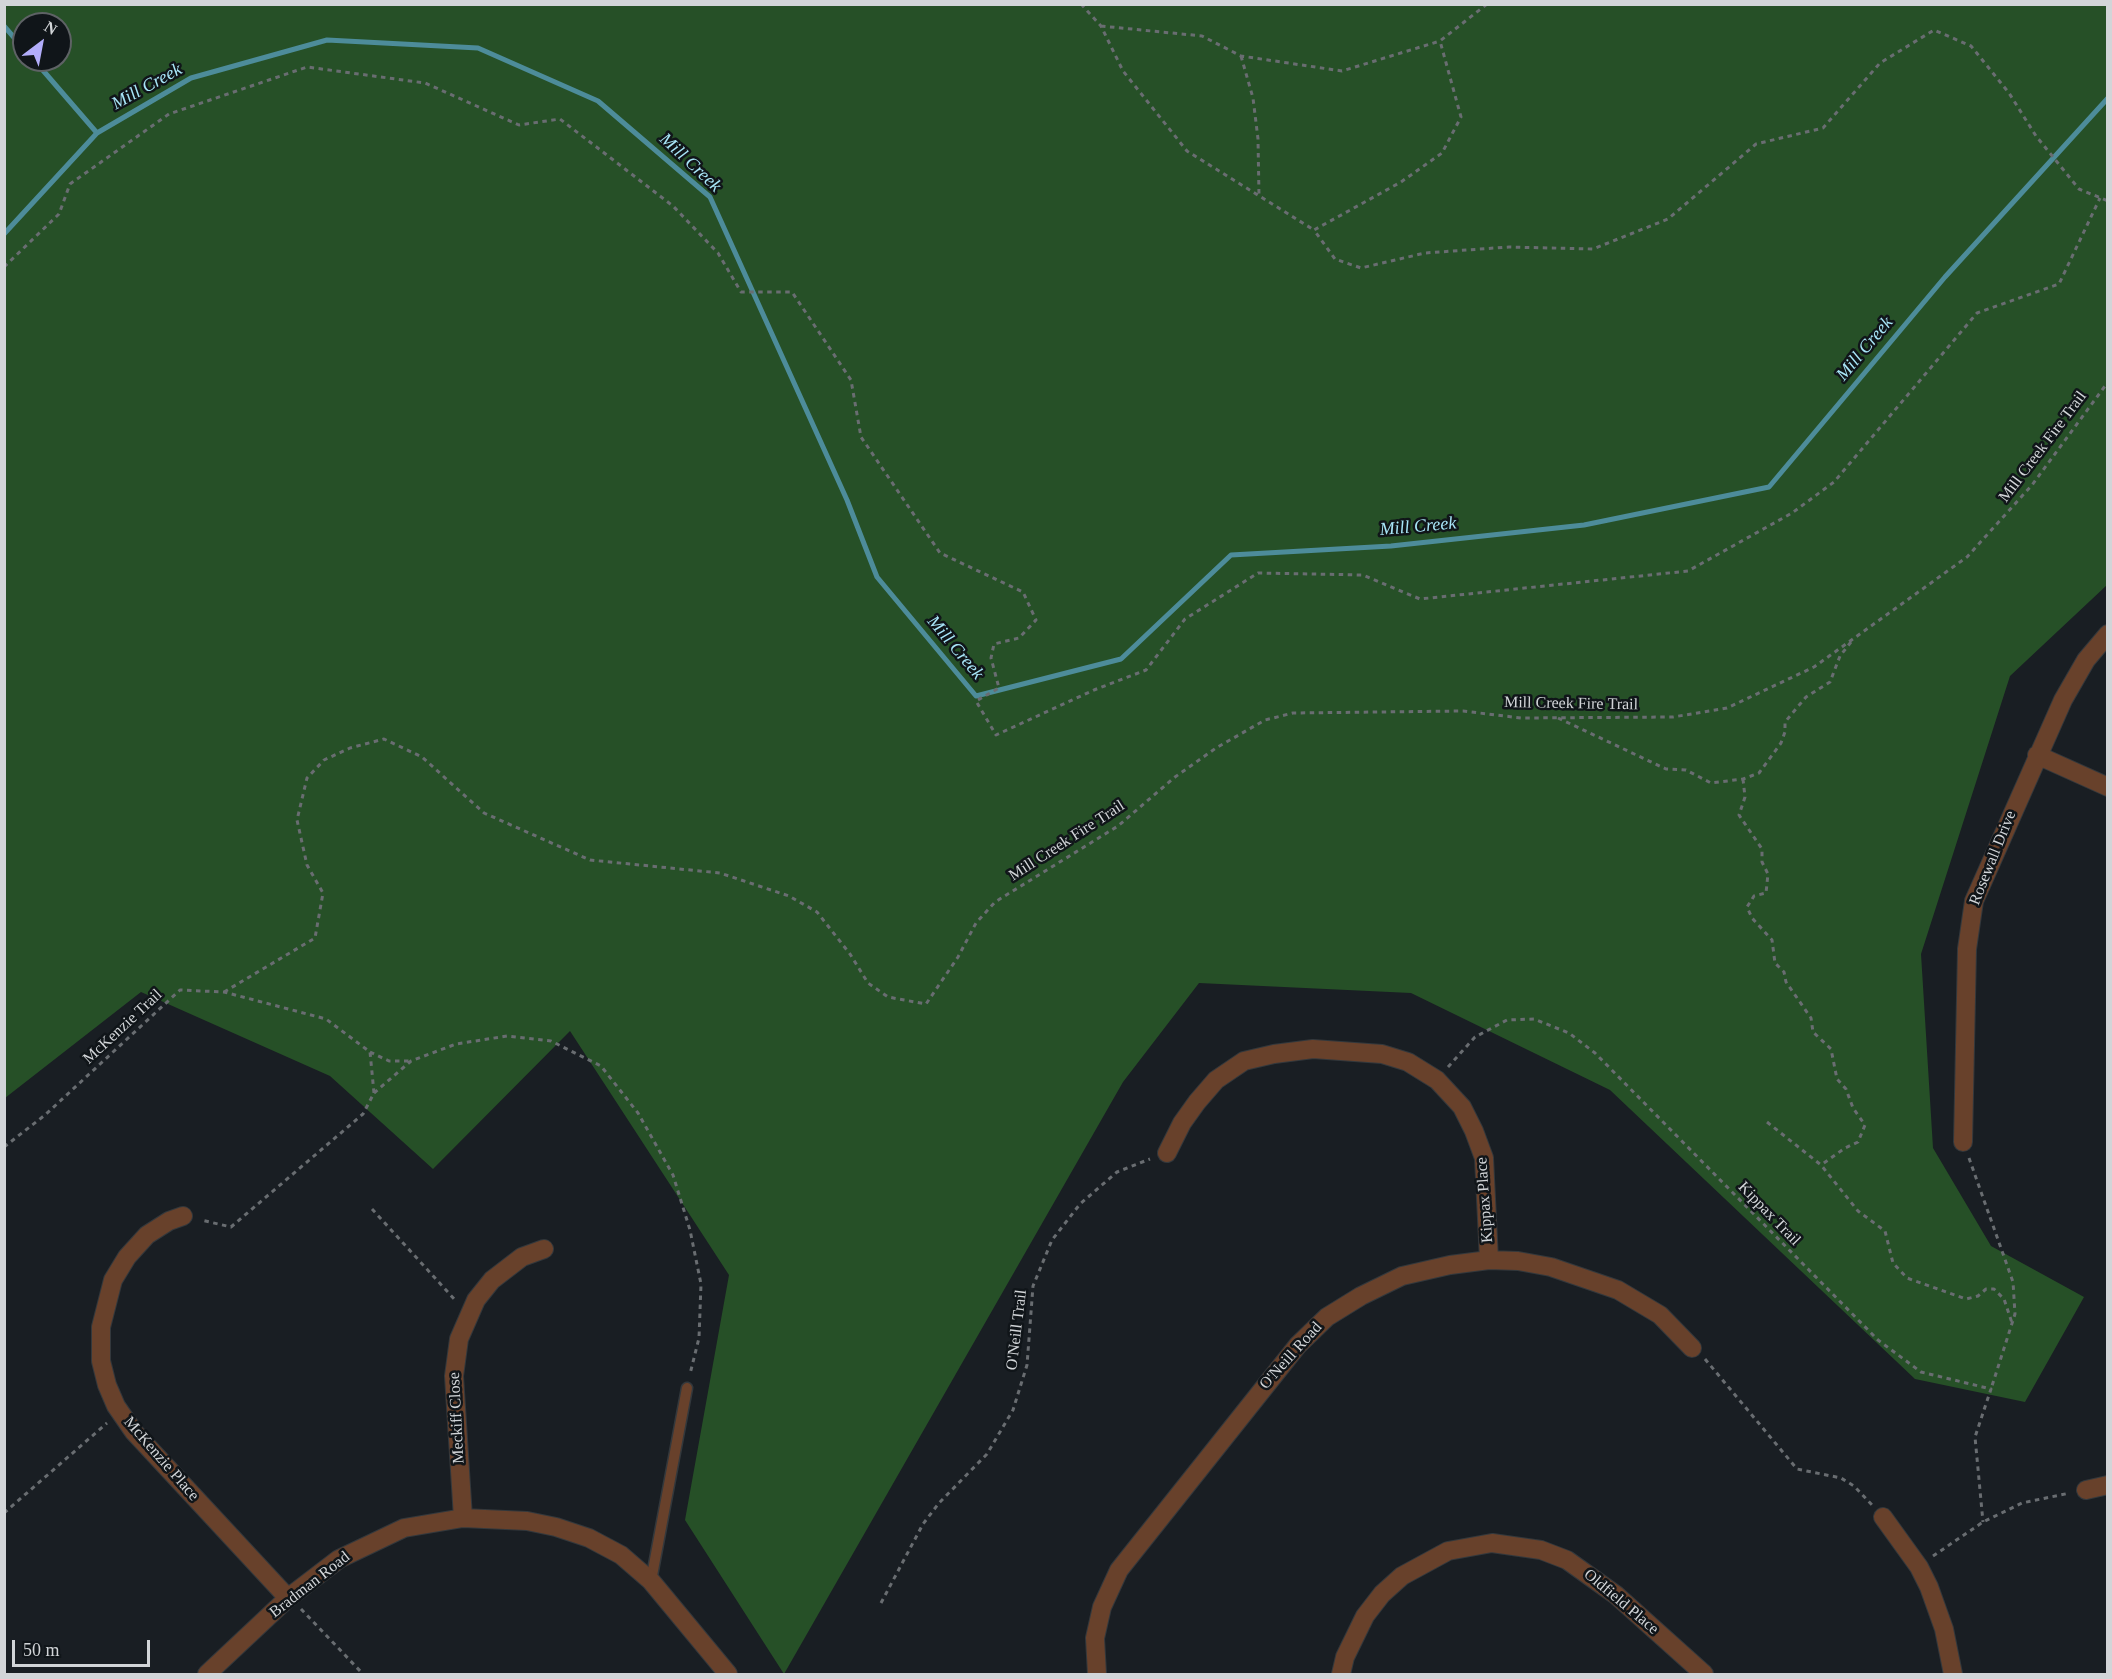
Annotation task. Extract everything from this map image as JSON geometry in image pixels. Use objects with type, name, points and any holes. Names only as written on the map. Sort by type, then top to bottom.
[{"type":"street","name":"Rosewall Drive","points":[[1963,1142],[1969,922],[1982,878],[2037,756],[2075,678],[2108,634]]},
{"type":"street","points":[[2037,756],[2108,787]]},
{"type":"street","name":"Kippax Place","points":[[1167,1153],[1182,1123],[1197,1101],[1216,1080],[1244,1061],[1313,1049],[1352,1050],[1382,1054],[1408,1062],[1437,1080],[1462,1107],[1484,1158],[1489,1260]]},
{"type":"street","name":"McKenzie Place","points":[[183,1216],[169,1221],[147,1235],[127,1257],[113,1280],[105,1302],[101,1327],[101,1361],[107,1385],[120,1412],[134,1432],[288,1598]]},
{"type":"street","name":"Meckiff Close","points":[[463,1518],[453,1376],[459,1339],[468,1314],[492,1280],[507,1266],[522,1257],[544,1249]]},
{"type":"street","name":"O'Neill Road","points":[[1097,1674],[1095,1638],[1102,1607],[1119,1570],[1298,1345],[1327,1317],[1402,1276],[1450,1265],[1489,1260],[1551,1267],[1618,1290],[1660,1315],[1692,1348]]},
{"type":"street","points":[[2086,1490],[2108,1485]]},
{"type":"street","points":[[1882,1517],[1919,1567],[1944,1629],[1953,1674]]},
{"type":"street","name":"Bradman Road","points":[[207,1674],[288,1598],[339,1559],[404,1528],[463,1518],[527,1521],[556,1527],[589,1538],[621,1555],[651,1581],[728,1674]]},
{"type":"street","name":"Oldfield Place","points":[[1341,1674],[1345,1657],[1365,1616],[1382,1594],[1402,1576],[1448,1551],[1492,1543],[1541,1550],[1567,1560],[1616,1595],[1704,1674]]},
{"type":"lane","points":[[651,1581],[687,1388]]},
{"type":"path","points":[[1081,4],[1101,26],[1123,71],[1187,151],[1314,230],[1335,260],[1361,267],[1425,253],[1509,248],[1593,249],[1668,219],[1756,144],[1823,128],[1880,63],[1934,30],[1971,46],[2009,93],[2036,136],[2079,189],[2108,201]]},
{"type":"path","points":[[1101,26],[1202,36],[1241,56],[1342,70],[1440,41],[1487,4]]},
{"type":"path","points":[[1314,230],[1401,182],[1442,153],[1461,117],[1440,41]]},
{"type":"path","points":[[1241,56],[1255,119],[1259,197]]},
{"type":"path","points":[[4,267],[59,214],[70,184],[169,114],[307,67],[425,83],[519,125],[560,119],[673,206],[718,254],[741,292],[792,292],[851,380],[861,437],[940,553],[1023,592],[1036,620],[1019,638],[994,644],[991,658],[999,687],[976,701],[996,735],[1094,690],[1146,670],[1185,619],[1258,573],[1363,575],[1420,599],[1688,572],[1792,513],[1833,482],[1977,313],[2060,284],[2100,198]]},
{"type":"path","name":"Mill Creek Fire Trail","points":[[224,992],[315,938],[323,893],[307,864],[297,820],[307,778],[324,760],[350,748],[384,739],[422,757],[484,813],[590,860],[720,873],[789,896],[817,912],[850,954],[868,983],[888,997],[926,1004],[958,957],[976,923],[995,902],[1118,826],[1175,777],[1216,748],[1265,720],[1293,713],[1463,711],[1521,718],[1673,717],[1727,708],[1814,667],[1967,557],[2032,485],[2108,381]]},
{"type":"path","points":[[1556,718],[1666,769],[1686,770],[1711,783],[1743,779],[1759,773],[1781,743],[1785,732],[1785,722],[1806,697],[1830,682],[1840,656],[1854,639]]},
{"type":"path","points":[[1743,779],[1745,797],[1739,815],[1762,849],[1762,862],[1768,874],[1766,893],[1754,896],[1747,907],[1752,918],[1772,940],[1775,963],[1784,972],[1786,982],[1811,1017],[1813,1032],[1831,1049],[1837,1079],[1846,1089],[1853,1108],[1865,1125],[1858,1142],[1821,1165]]},
{"type":"path","name":"McKenzie Trail","points":[[4,1147],[45,1115],[180,990],[224,992],[326,1019],[370,1052],[389,1061],[411,1061]]},
{"type":"path","name":"Kippax Trail","points":[[1437,1080],[1475,1037],[1507,1020],[1534,1019],[1569,1033],[1595,1053],[1878,1340],[1921,1372],[1991,1389]]},
{"type":"path","points":[[183,1216],[231,1227],[363,1114],[374,1093],[411,1061],[456,1044],[507,1036],[551,1041],[600,1066],[638,1113],[673,1175],[690,1230],[701,1284],[699,1338],[687,1388]]},
{"type":"path","points":[[370,1052],[374,1093]]},
{"type":"path","points":[[1767,1122],[1821,1165],[1858,1211],[1885,1231],[1893,1263],[1907,1278],[1966,1299],[1978,1296],[1986,1289],[1994,1289],[2004,1299],[2012,1323]]},
{"type":"path","points":[[1963,1142],[2013,1282],[2015,1314],[1974,1437],[1983,1522]]},
{"type":"path","name":"O'Neill Trail","points":[[881,1603],[923,1524],[939,1503],[987,1454],[1013,1410],[1027,1365],[1033,1287],[1052,1240],[1080,1204],[1117,1172],[1167,1153]]},
{"type":"path","points":[[372,1209],[468,1314]]},
{"type":"path","points":[[1692,1348],[1709,1363],[1797,1469],[1841,1478],[1854,1486],[1882,1517]]},
{"type":"path","points":[[4,1513],[120,1412]]},
{"type":"path","points":[[1919,1567],[1983,1522],[2022,1503],[2086,1490]]},
{"type":"path","points":[[288,1598],[363,1674]]},
{"type":"green space","points":[[5,4],[2107,5],[2107,585],[2010,676],[1921,954],[1933,1148],[1991,1246],[2084,1297],[2025,1402],[1915,1379],[1610,1090],[1411,993],[1199,983],[1123,1082],[784,1674],[685,1520],[729,1275],[570,1031],[433,1169],[330,1076],[141,992],[5,1098]]},
{"type":"waterway","points":[[4,26],[12,35]]},
{"type":"waterway","name":"Mill Creek","points":[[4,234],[97,133],[191,78],[327,40],[478,48],[598,101],[710,197],[847,500],[877,577],[976,696],[1121,659],[1231,555],[1391,546],[1584,525],[1769,487],[1945,277],[2108,98]]},
{"type":"waterway","points":[[44,72],[97,133]]}]
